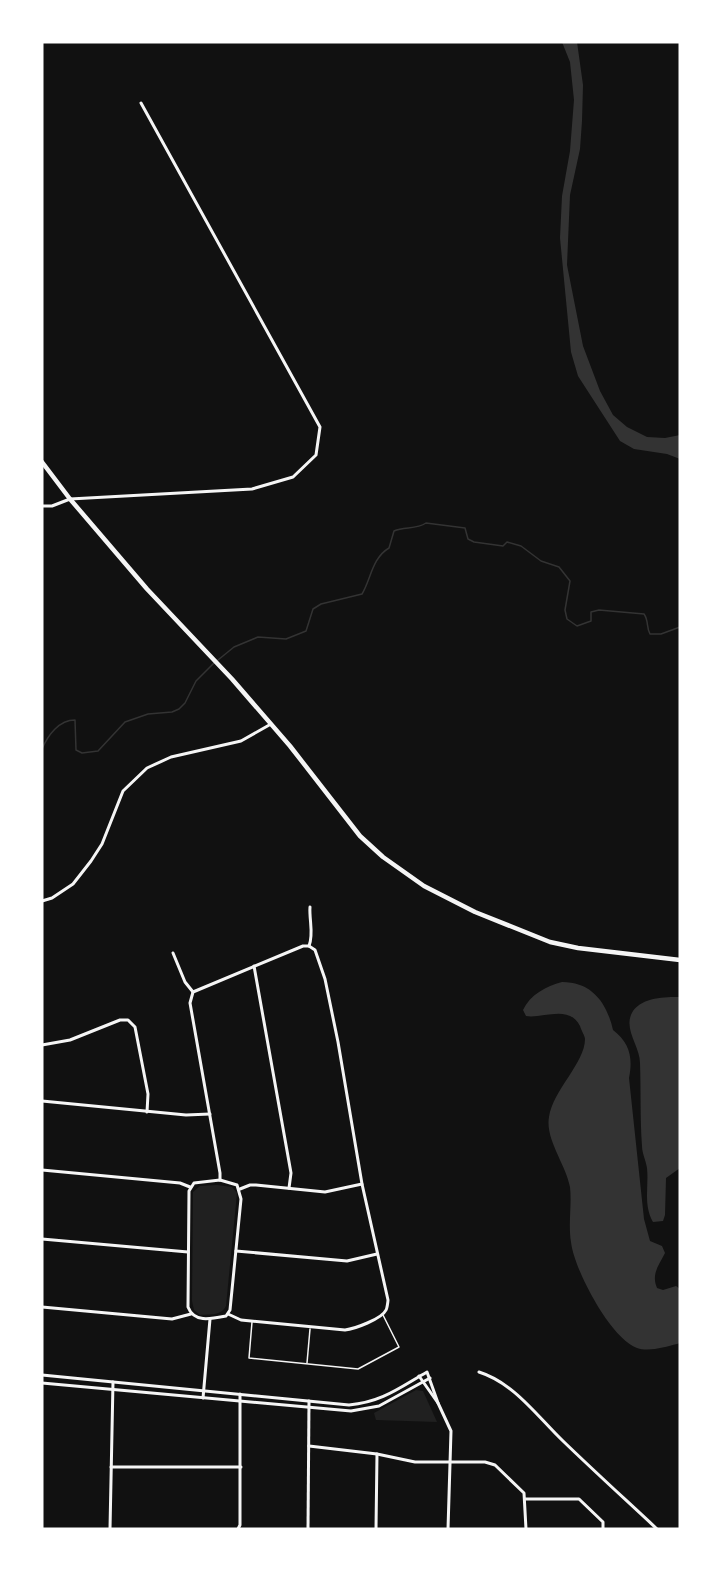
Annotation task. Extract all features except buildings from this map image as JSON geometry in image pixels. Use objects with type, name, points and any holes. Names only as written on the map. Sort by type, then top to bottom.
[{"type":"main road","points":[[42,462],[70,499],[147,589],[197,640],[271,724],[329,794],[360,836],[383,857],[424,886],[475,912],[550,942],[578,948],[680,960]]},
{"type":"street","points":[[42,506],[52,506],[70,499],[252,489],[293,477],[316,454],[320,427],[141,103]]},
{"type":"street","points":[[42,901],[52,898],[73,884],[102,844],[123,791],[147,768],[171,757],[241,741],[271,724]]},
{"type":"street","points":[[309,946],[312,939],[309,922],[310,907]]},
{"type":"street","points":[[193,992],[303,946],[309,946],[315,950],[325,979],[362,1184],[388,1300],[383,1314],[355,1329],[345,1330],[241,1320],[228,1314]]},
{"type":"street","points":[[173,953],[185,982],[193,992]]},
{"type":"street","points":[[254,966],[291,1173],[289,1188]]},
{"type":"street","points":[[193,992],[190,1003],[220,1180]]},
{"type":"street","points":[[42,1045],[70,1040],[120,1020],[128,1020],[135,1026],[148,1094],[147,1112]]},
{"type":"street","points":[[42,1101],[147,1112],[210,1114]]},
{"type":"street","points":[[42,1170],[180,1183],[190,1187]]},
{"type":"street","points":[[220,1180],[234,1183],[240,1189],[231,1306],[226,1316],[198,1318],[191,1314],[188,1307],[190,1187],[194,1183],[220,1180]]},
{"type":"street","points":[[240,1189],[256,1185],[325,1192],[362,1184]]},
{"type":"street","points":[[42,1239],[188,1252]]},
{"type":"street","points":[[236,1251],[347,1261],[377,1254]]},
{"type":"street","points":[[42,1307],[172,1319],[191,1314]]},
{"type":"street","points":[[203,1398],[210,1318]]},
{"type":"street","points":[[479,1371],[499,1380],[519,1396],[657,1529]]},
{"type":"street","points":[[42,1375],[349,1405],[380,1399],[427,1372],[451,1431],[448,1529]]},
{"type":"street","points":[[419,1376],[438,1403]]},
{"type":"street","points":[[42,1383],[351,1411],[379,1406],[430,1378]]},
{"type":"street","points":[[110,1529],[113,1382]]},
{"type":"street","points":[[238,1529],[240,1525],[241,1467],[240,1394]]},
{"type":"street","points":[[308,1529],[309,1401]]},
{"type":"street","points":[[309,1446],[377,1454],[416,1462],[485,1462],[495,1465],[524,1493],[526,1529]]},
{"type":"street","points":[[376,1529],[377,1454]]},
{"type":"street","points":[[111,1467],[241,1467]]},
{"type":"street","points":[[525,1499],[579,1499],[603,1522],[603,1529]]},
{"type":"lane","points":[[252,1321],[249,1358],[358,1369],[399,1347],[383,1314]]},
{"type":"lane","points":[[307,1364],[310,1327]]},
{"type":"shaded area","points":[[562,42],[577,42],[583,85],[580,149],[570,195],[567,265],[583,346],[600,391],[613,415],[627,427],[647,437],[665,438],[680,435],[680,459],[667,454],[634,449],[620,441],[578,376],[571,352],[560,238],[562,196],[570,151],[574,100],[570,62]]},
{"type":"shaded area","points":[[562,982],[582,986],[596,996],[607,1011],[613,1030],[623,1040],[629,1051],[631,1064],[629,1078],[644,1219],[650,1241],[662,1246],[665,1253],[655,1274],[657,1288],[663,1290],[676,1286],[680,1289],[680,1343],[677,1344],[647,1349],[637,1348],[627,1342],[605,1317],[595,1301],[574,1254],[570,1235],[570,1187],[550,1134],[549,1117],[556,1097],[580,1058],[585,1038],[575,1019],[569,1016],[555,1014],[526,1016],[523,1010],[539,992]]},
{"type":"shaded area","points":[[680,997],[680,1168],[666,1178],[663,1221],[653,1222],[648,1209],[647,1168],[642,1149],[640,1063],[629,1024],[633,1011],[642,1003],[648,1000]]},
{"type":"shaded area","points":[[200,1186],[232,1187],[237,1193],[226,1306],[218,1313],[200,1315],[194,1310],[192,1301],[193,1192]]},
{"type":"shaded area","points":[[416,1390],[423,1391],[437,1422],[376,1420],[374,1413]]},
{"type":"waterway","points":[[218,660],[234,647],[258,637],[286,639],[306,631],[313,609],[321,604],[362,594],[375,563],[389,548],[394,531],[426,523],[465,528],[468,539],[474,542],[503,546],[507,542],[521,546],[541,561],[559,567],[570,581],[565,610],[567,619],[577,626],[591,621],[591,612],[599,610],[644,614],[650,634],[661,634],[680,627]]},
{"type":"waterway","points":[[42,749],[59,725],[75,720],[76,750],[82,753],[98,751],[125,722],[148,714],[172,712],[179,709],[185,703],[196,681],[214,663]]}]
